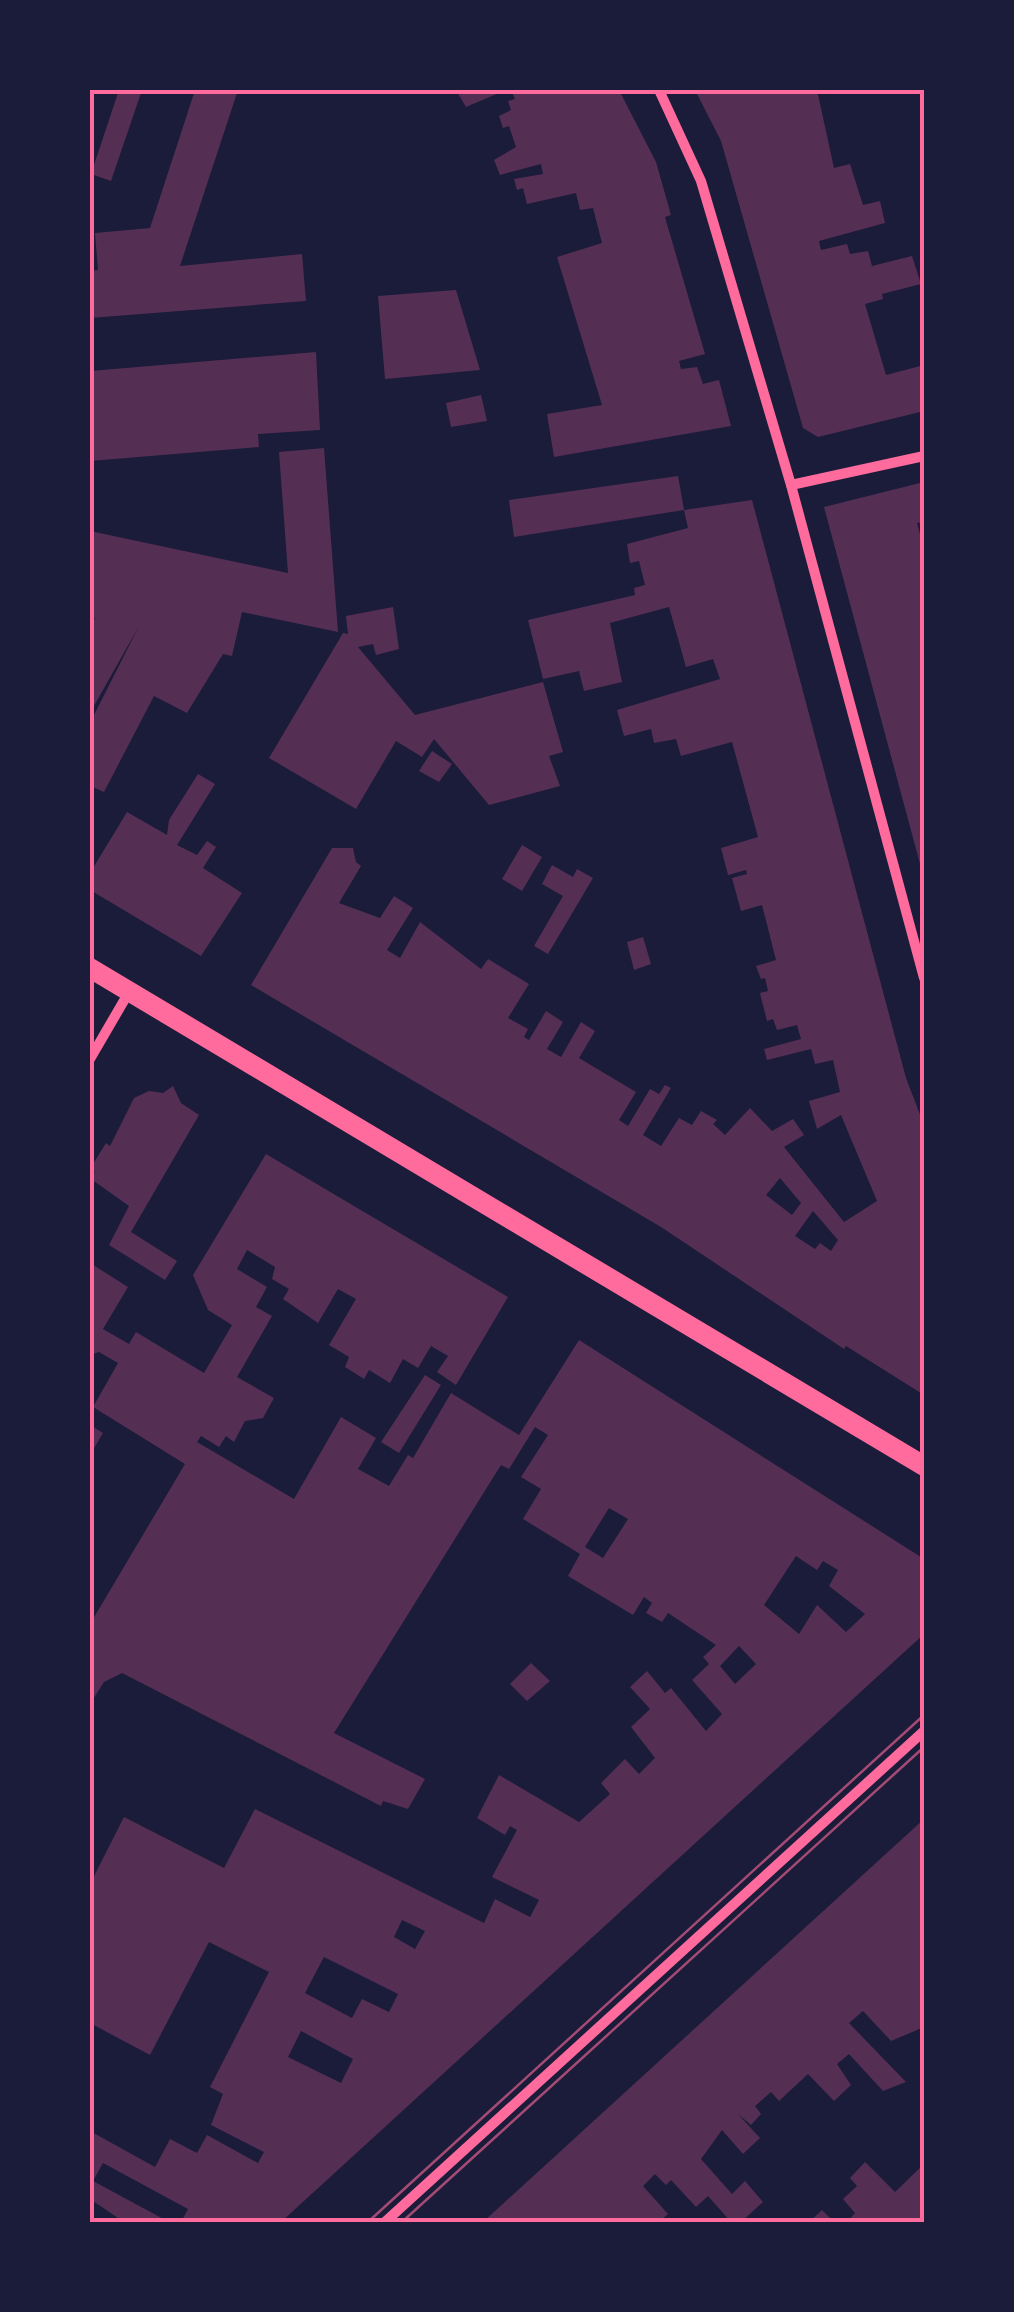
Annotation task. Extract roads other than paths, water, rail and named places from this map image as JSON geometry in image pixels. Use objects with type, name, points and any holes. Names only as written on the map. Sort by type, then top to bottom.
[{"type":"main road","points":[[90,968],[924,1466]]},
{"type":"street","points":[[659,90],[701,181],[791,484],[924,978]]},
{"type":"street","points":[[791,484],[924,456]]},
{"type":"street","points":[[90,1058],[130,991]]},
{"type":"street","points":[[385,2222],[924,1731]]},
{"type":"tram line","points":[[368,2222],[924,1715]]},
{"type":"tram line","points":[[402,2222],[924,1747]]}]
